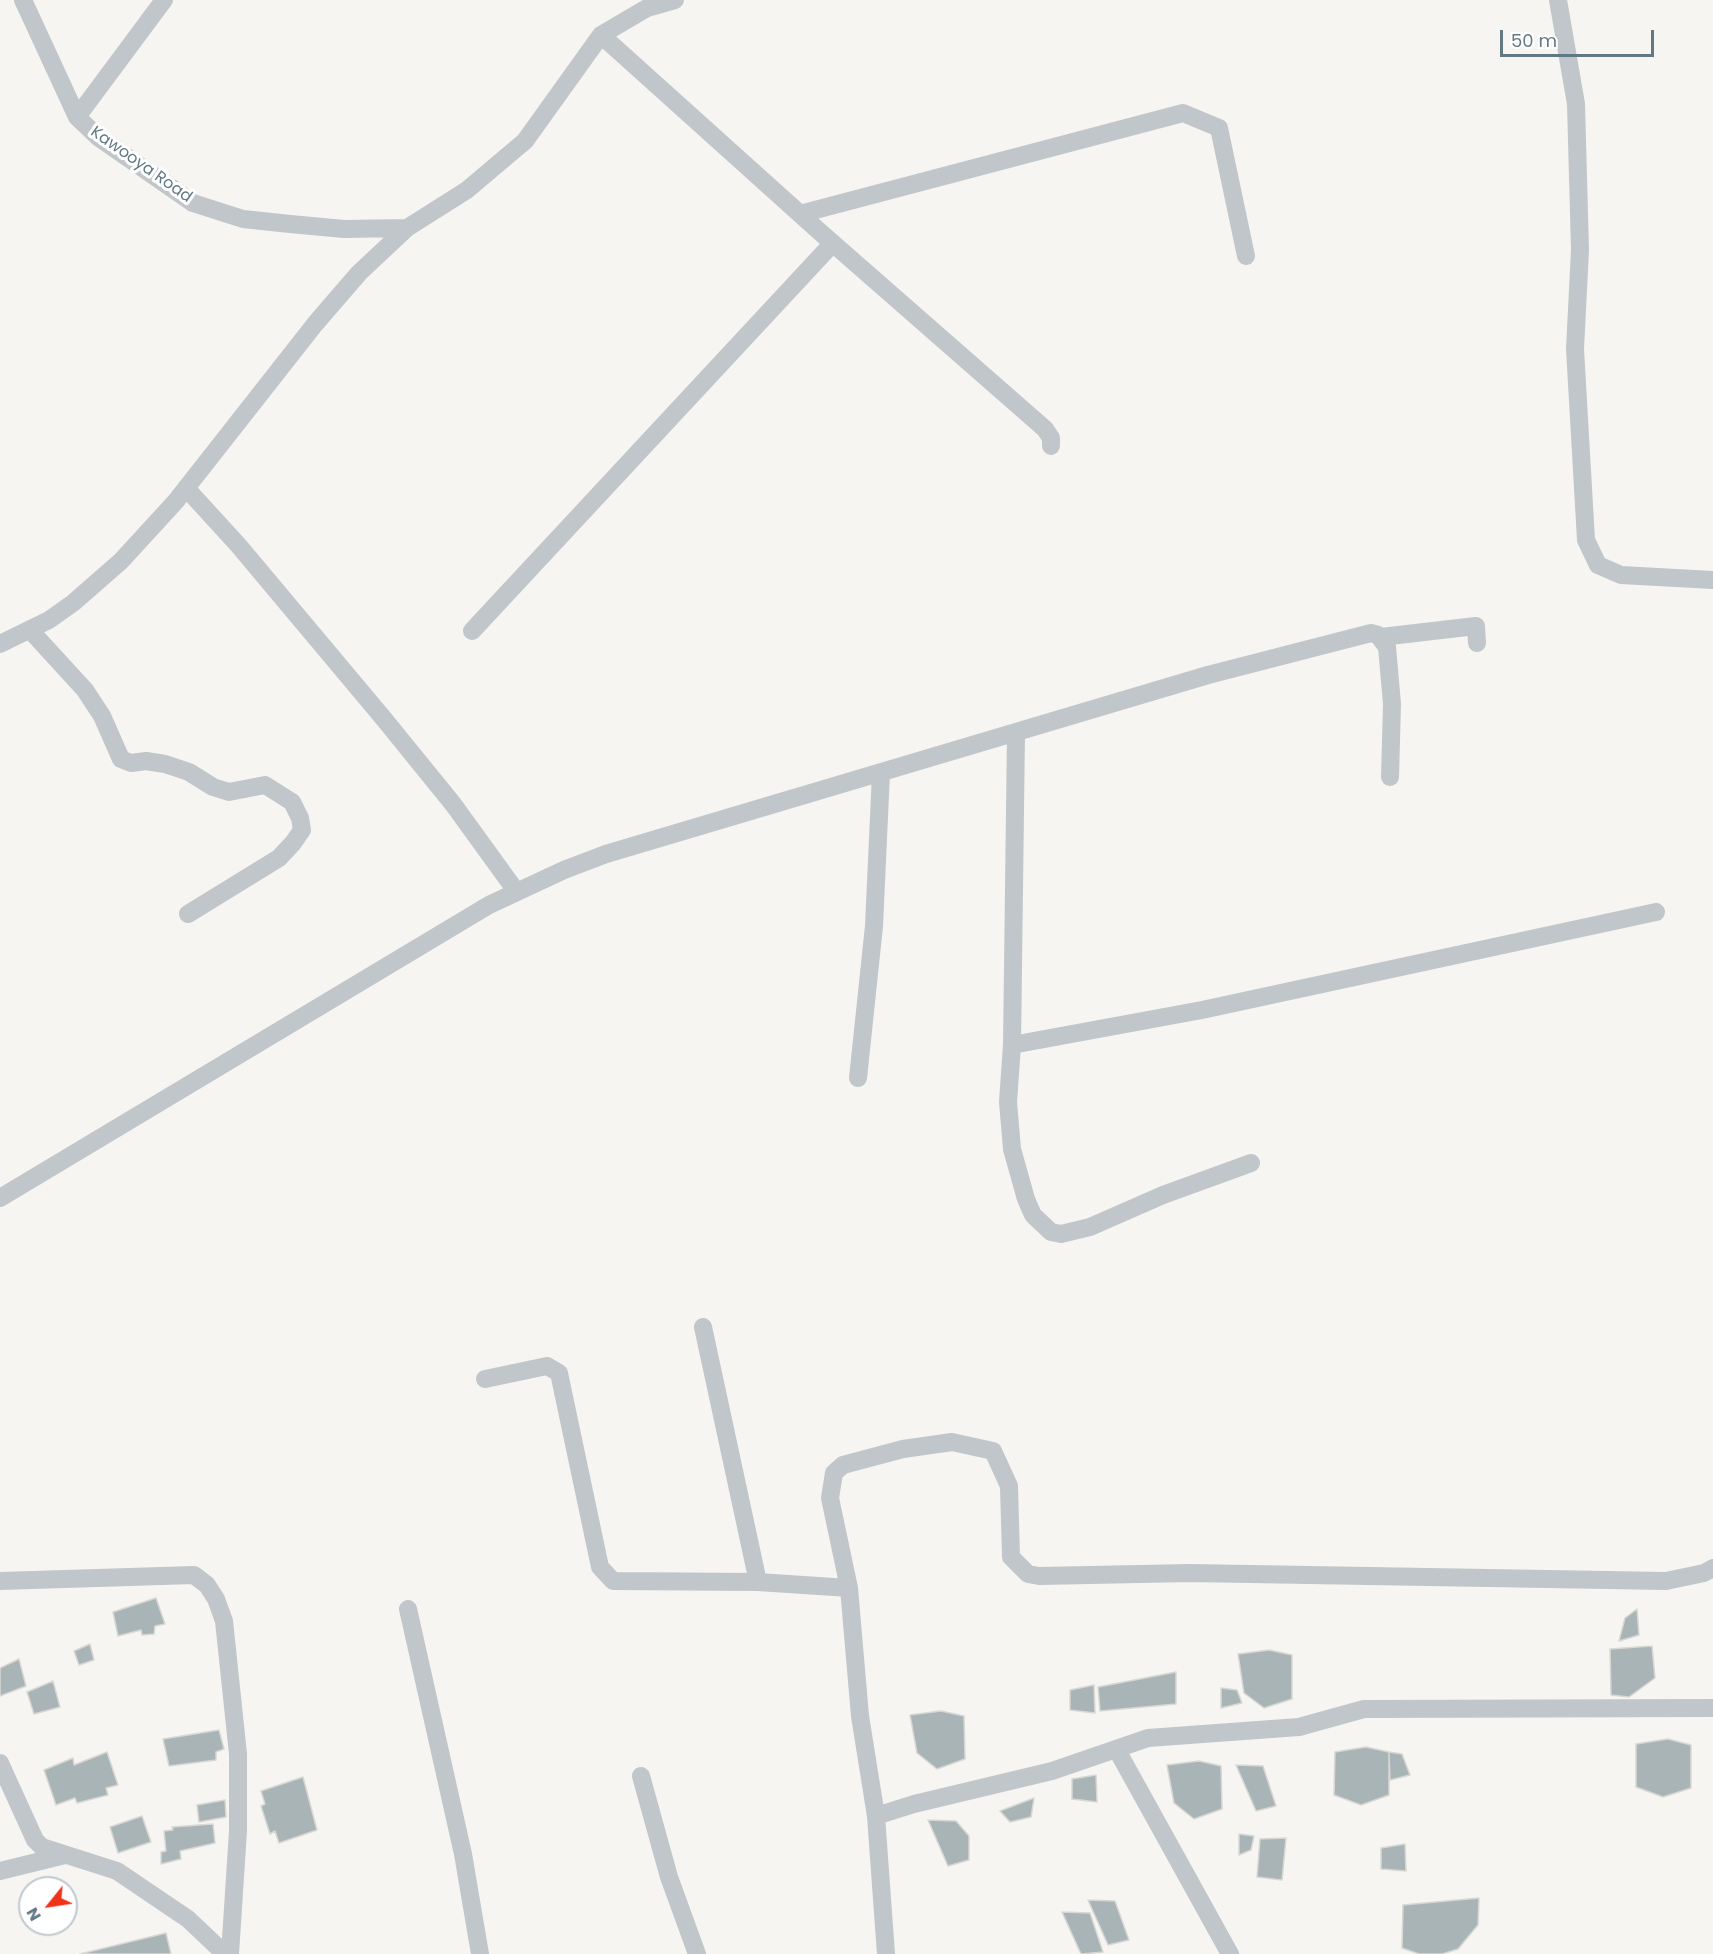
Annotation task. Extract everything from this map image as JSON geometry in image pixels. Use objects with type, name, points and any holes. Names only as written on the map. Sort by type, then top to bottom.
[{"type":"street","name":"Kawooya Road","points":[[23,0],[77,117],[98,137],[193,203],[243,219],[344,229],[407,228]]},
{"type":"street","points":[[77,117],[164,0]]},
{"type":"street","points":[[0,644],[49,620],[97,585],[186,488],[315,324],[359,273],[407,228],[467,190],[525,141],[601,35],[647,8],[675,0]]},
{"type":"street","points":[[1558,0],[1570,63],[1578,140],[1579,301],[1575,349],[1586,540],[1598,566],[1621,575],[1713,579]]},
{"type":"street","points":[[601,35],[800,214],[1045,429],[1051,438],[1051,446]]},
{"type":"street","points":[[800,214],[1183,113],[1219,128],[1246,256]]},
{"type":"street","points":[[472,631],[833,243]]},
{"type":"street","points":[[186,488],[239,546],[370,701],[453,804],[516,891]]},
{"type":"street","points":[[0,1198],[292,1021],[516,891],[606,854],[1251,664],[1360,635],[1371,633],[1381,637],[1476,626],[1477,643]]},
{"type":"street","points":[[30,630],[85,690],[102,716],[121,759],[131,763],[146,761],[165,764],[189,772],[213,787],[229,792],[265,784],[292,802],[300,818],[302,830],[293,843],[279,858],[188,914]]},
{"type":"street","points":[[1381,637],[1387,646],[1392,704],[1390,777]]},
{"type":"street","points":[[1016,733],[1012,1045],[1008,1102],[1012,1149],[1026,1199],[1033,1215],[1051,1232],[1061,1234],[1090,1227],[1164,1195],[1251,1163]]},
{"type":"street","points":[[858,1078],[874,926],[880,773]]},
{"type":"street","points":[[1012,1045],[1202,1010],[1656,912]]},
{"type":"street","points":[[703,1327],[758,1582]]},
{"type":"street","points":[[485,1379],[547,1366],[559,1373],[600,1567],[604,1574],[614,1581],[758,1582],[849,1588]]},
{"type":"street","points":[[886,1954],[876,1816],[860,1716],[849,1588],[830,1498],[834,1473],[853,1461],[903,1449],[952,1442],[993,1451],[1009,1486],[1011,1557],[1028,1574],[1039,1576],[1201,1573],[1666,1581],[1704,1573],[1713,1568]]},
{"type":"street","points":[[0,1581],[194,1575],[207,1585],[216,1599],[224,1622],[238,1754],[238,1831],[230,1954]]},
{"type":"street","points":[[408,1609],[463,1854],[480,1954]]},
{"type":"street","points":[[876,1816],[914,1804],[1052,1771],[1148,1738],[1299,1727],[1364,1709],[1713,1708]]},
{"type":"street","points":[[1117,1750],[1230,1954]]},
{"type":"street","points":[[0,1763],[35,1840],[42,1847],[117,1871],[188,1919],[225,1954]]},
{"type":"street","points":[[641,1776],[669,1877],[697,1954]]},
{"type":"street","points":[[0,1871],[66,1854]]},
{"type":"building","points":[[156,1598],[165,1624],[155,1626],[154,1634],[142,1635],[141,1630],[118,1636],[113,1612]]},
{"type":"building","points":[[1637,1609],[1639,1635],[1619,1641],[1625,1618]]},
{"type":"building","points":[[90,1644],[94,1660],[79,1665],[74,1651]]},
{"type":"building","points":[[1652,1646],[1655,1678],[1629,1697],[1611,1695],[1610,1649]]},
{"type":"building","points":[[1269,1650],[1292,1655],[1292,1699],[1264,1708],[1244,1693],[1238,1654]]},
{"type":"building","points":[[19,1659],[26,1686],[0,1696],[0,1668]]},
{"type":"building","points":[[1176,1672],[1176,1704],[1100,1711],[1098,1687]]},
{"type":"building","points":[[53,1681],[60,1707],[34,1714],[27,1692]]},
{"type":"building","points":[[1094,1685],[1095,1713],[1070,1710],[1070,1690]]},
{"type":"building","points":[[1221,1688],[1237,1690],[1242,1703],[1221,1708]]},
{"type":"building","points":[[941,1711],[964,1716],[965,1759],[937,1769],[917,1753],[910,1715]]},
{"type":"building","points":[[219,1730],[224,1749],[216,1752],[216,1760],[169,1766],[163,1739]]},
{"type":"building","points":[[1668,1739],[1691,1745],[1691,1788],[1663,1797],[1636,1787],[1636,1744]]},
{"type":"building","points":[[1366,1747],[1389,1752],[1389,1795],[1361,1805],[1334,1795],[1335,1752]]},
{"type":"building","points":[[107,1752],[118,1785],[106,1788],[108,1795],[77,1803],[75,1798],[56,1805],[44,1770],[73,1758],[74,1765]]},
{"type":"building","points":[[1389,1752],[1402,1754],[1410,1775],[1390,1780]]},
{"type":"building","points":[[1199,1761],[1221,1766],[1222,1809],[1194,1819],[1174,1803],[1167,1765]]},
{"type":"building","points":[[1236,1765],[1263,1766],[1276,1806],[1256,1811]]},
{"type":"building","points":[[1096,1775],[1097,1802],[1072,1799],[1072,1779]]},
{"type":"building","points":[[303,1777],[317,1830],[279,1843],[275,1831],[270,1834],[261,1806],[265,1804],[261,1791]]},
{"type":"building","points":[[1034,1798],[1031,1817],[1010,1822],[1000,1811]]},
{"type":"building","points":[[225,1800],[226,1817],[199,1822],[197,1805]]},
{"type":"building","points":[[142,1816],[151,1842],[118,1853],[110,1827]]},
{"type":"building","points":[[928,1820],[956,1821],[969,1836],[969,1860],[948,1866]]},
{"type":"building","points":[[213,1824],[215,1843],[180,1851],[181,1859],[161,1864],[161,1852],[166,1851],[164,1831],[173,1830],[172,1827]]},
{"type":"building","points":[[1239,1834],[1254,1836],[1251,1850],[1239,1855]]},
{"type":"building","points":[[1286,1838],[1282,1880],[1257,1877],[1260,1839]]},
{"type":"building","points":[[1405,1844],[1406,1871],[1381,1869],[1381,1848]]},
{"type":"building","points":[[1479,1898],[1478,1925],[1458,1949],[1442,1954],[1419,1954],[1402,1948],[1403,1905]]},
{"type":"building","points":[[1088,1900],[1115,1901],[1129,1940],[1108,1945]]},
{"type":"building","points":[[1062,1912],[1090,1913],[1103,1952],[1081,1954]]},
{"type":"building","points":[[166,1933],[171,1954],[80,1954]]}]
